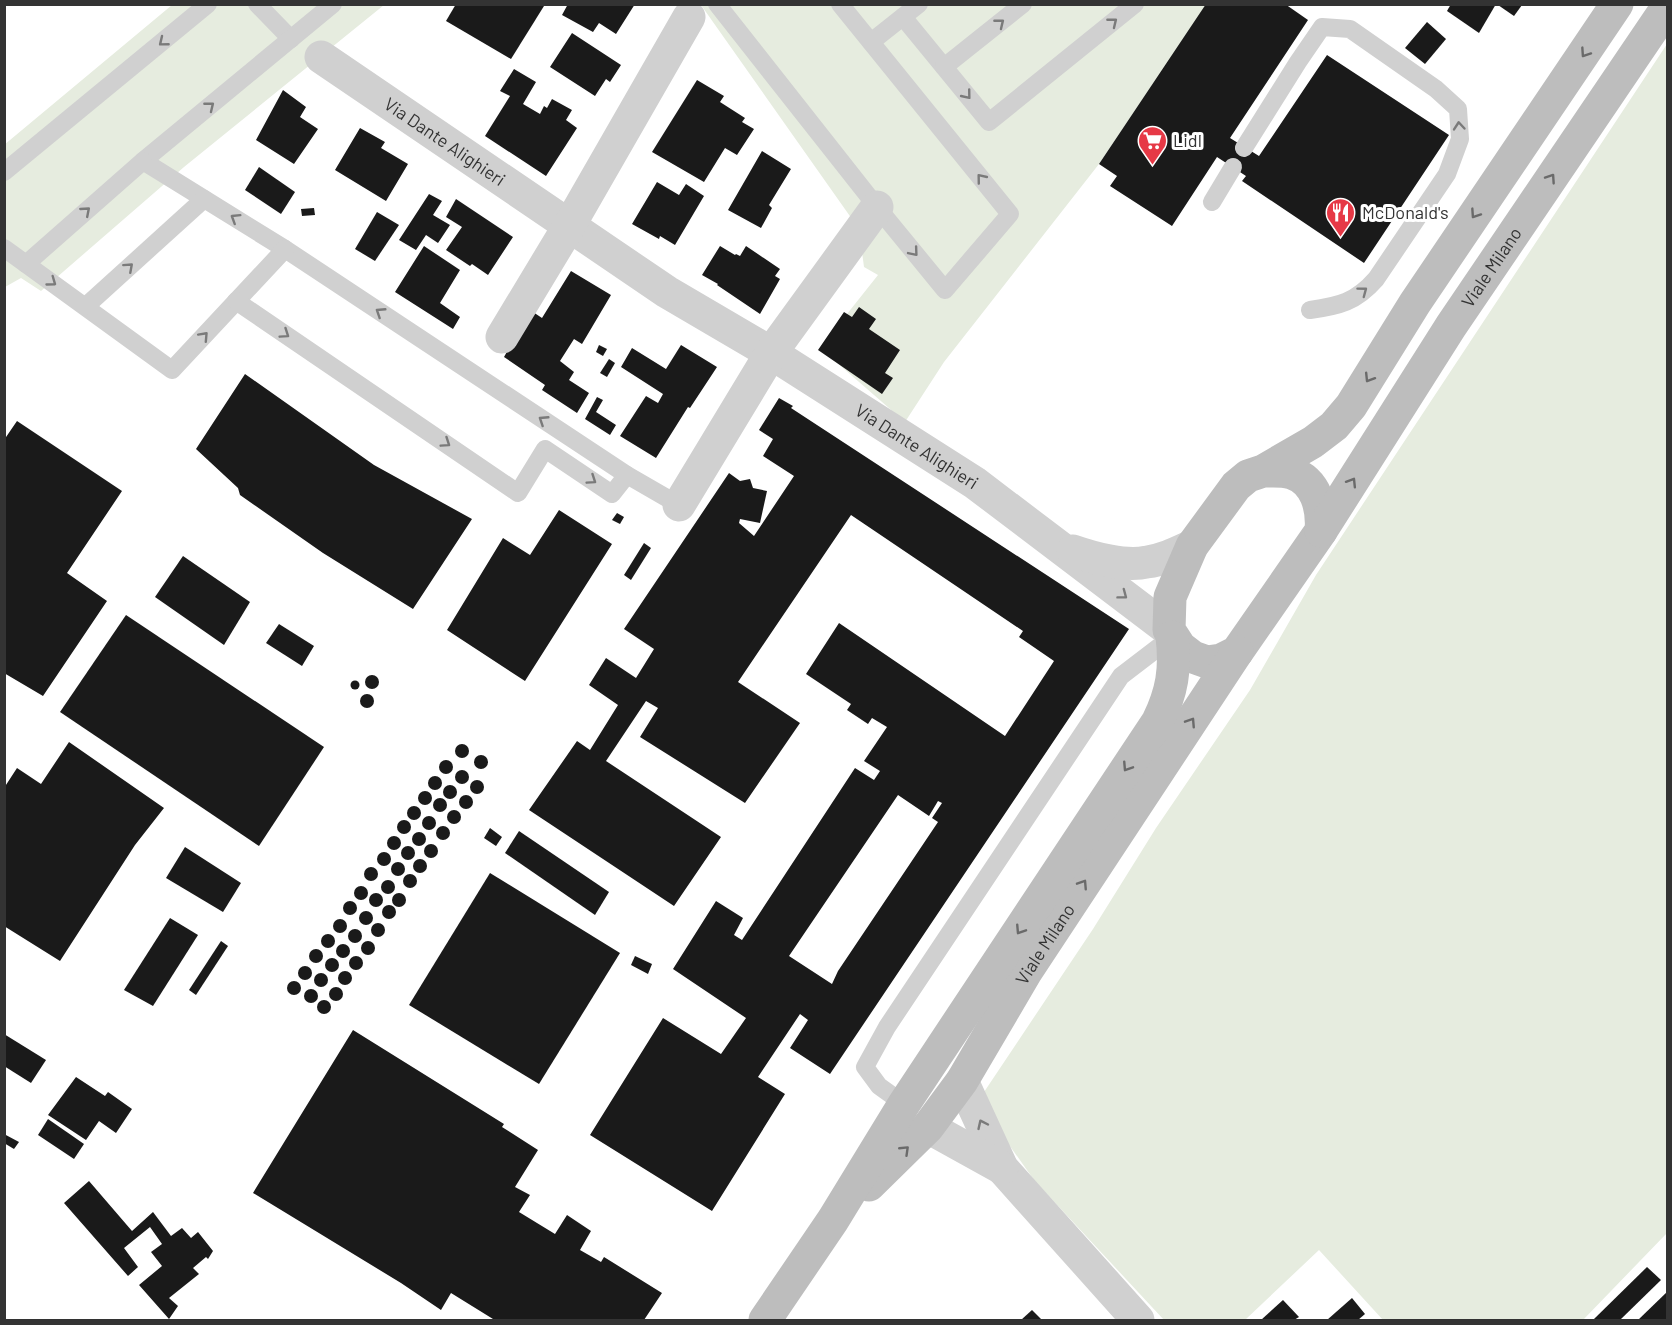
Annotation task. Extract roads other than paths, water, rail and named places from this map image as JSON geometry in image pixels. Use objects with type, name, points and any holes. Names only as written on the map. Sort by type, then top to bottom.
[{"type":"main road","name":"Viale Milano","points":[[765,1320],[833,1220],[904,1104],[1158,721],[1167,702],[1173,677],[1170,597],[1192,546],[1236,486],[1248,476],[1263,471],[1313,442],[1334,426],[1351,406],[1415,303],[1617,4]]},
{"type":"main road","name":"Viale Milano","points":[[833,1220],[928,1127],[962,1081],[1026,972],[1237,652],[1321,531],[1451,326],[1668,6]]},
{"type":"main road","points":[[1263,471],[1291,473],[1305,481],[1316,494],[1321,509],[1321,531]]},
{"type":"main road","points":[[1170,633],[1180,647],[1193,657],[1207,662],[1221,660],[1237,652]]},
{"type":"street","points":[[502,337],[703,11]]},
{"type":"street","name":"Via Dante Alighieri","points":[[321,57],[667,292],[771,353],[975,483],[1170,633]]},
{"type":"street","points":[[679,505],[771,353],[877,207]]},
{"type":"street","name":"Via Dante Alighieri","points":[[1059,548],[1110,561],[1145,563],[1168,557],[1192,546]]},
{"type":"street","points":[[962,1081],[1002,1168],[1138,1320]]},
{"type":"street","points":[[928,1127],[1002,1168]]},
{"type":"lane","points":[[4,172],[208,4]]},
{"type":"lane","points":[[257,4],[291,39]]},
{"type":"lane","points":[[26,264],[143,161],[333,4]]},
{"type":"lane","points":[[703,11],[877,207],[945,290],[1010,214],[840,4]]},
{"type":"lane","points":[[871,42],[919,4]]},
{"type":"lane","points":[[944,67],[1023,4]]},
{"type":"lane","points":[[903,17],[989,122],[1135,4]]},
{"type":"lane","points":[[1245,148],[1322,27],[1350,28],[1436,89],[1458,109],[1460,139],[1448,174],[1377,279],[1365,292],[1339,306],[1310,310]]},
{"type":"lane","points":[[143,161],[285,249],[627,475],[679,505]]},
{"type":"lane","points":[[1212,201],[1233,167]]},
{"type":"lane","points":[[86,306],[204,199]]},
{"type":"lane","points":[[4,248],[172,370],[285,249]]},
{"type":"lane","points":[[236,301],[518,493],[545,449],[612,494],[627,475]]},
{"type":"lane","points":[[904,1104],[879,1086],[865,1067],[887,1027],[1121,676],[1170,633]]},
{"type":"place","name":"Lidl","points":[[1152,166]]},
{"type":"place","name":"McDonald's","points":[[1341,238]]}]
